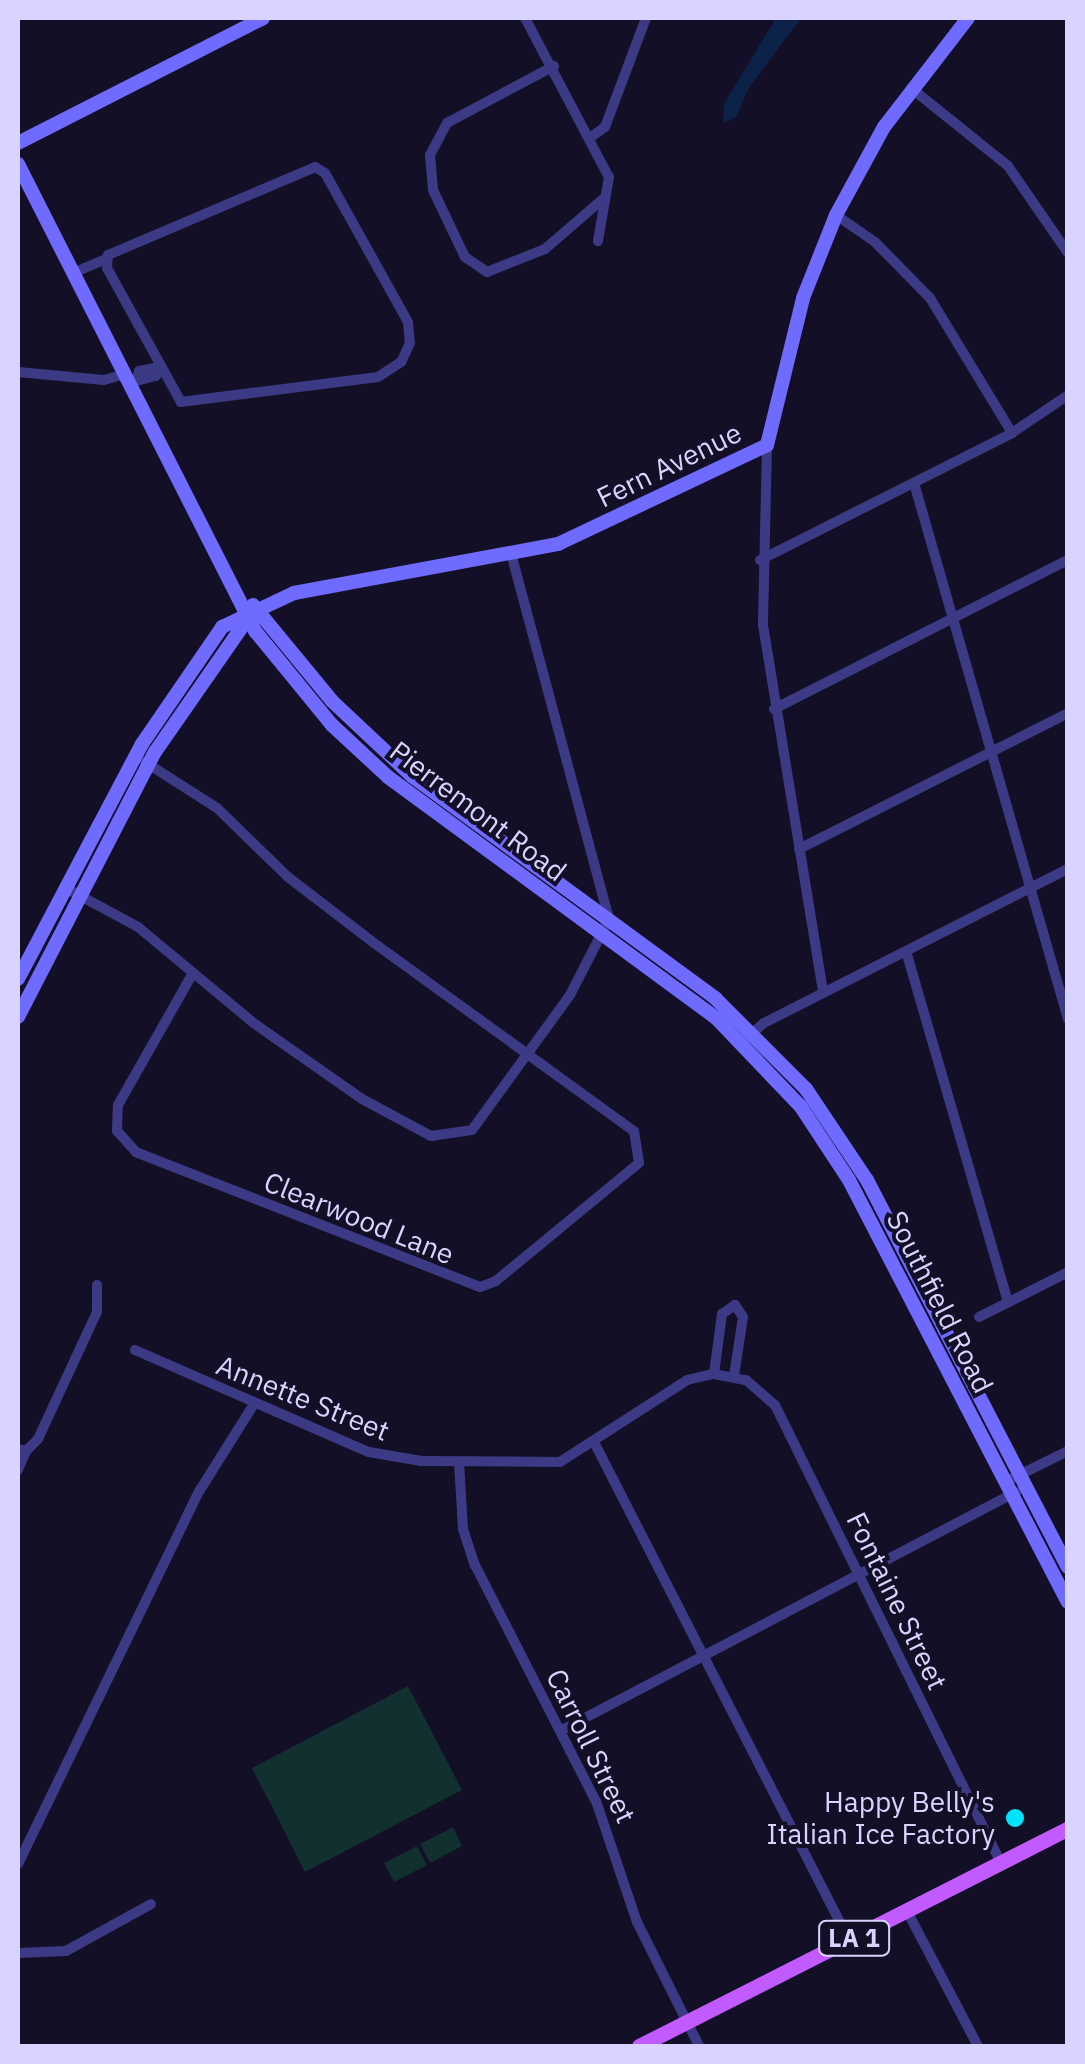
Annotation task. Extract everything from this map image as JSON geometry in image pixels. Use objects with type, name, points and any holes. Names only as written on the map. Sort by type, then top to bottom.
[{"type":"main road","points":[[18,144],[263,18]]},
{"type":"main road","name":"Fern Avenue","points":[[18,979],[64,887],[215,632],[294,593],[512,556],[582,536],[767,445],[798,313],[836,215],[911,88],[968,18]]},
{"type":"main road","name":"Pierremont Road","points":[[18,164],[230,576],[253,615],[332,725],[560,904],[748,1037]]},
{"type":"main road","name":"Fern Avenue","points":[[18,1016],[142,761]]},
{"type":"main road","name":"Pierremont Road","points":[[418,791],[609,919],[748,1037]]},
{"type":"main road","points":[[560,904],[568,890]]},
{"type":"main road","name":"Southfield Road","points":[[748,1037],[825,1128],[1068,1567]]},
{"type":"main road","name":"Southfield Road","points":[[939,1336],[1008,1489],[1068,1602]]},
{"type":"main road","name":"LA 1","points":[[639,2046],[1068,1828]]},
{"type":"street","points":[[525,18],[610,177],[598,242]]},
{"type":"street","points":[[591,137],[605,127],[646,18]]},
{"type":"street","points":[[554,66],[447,123],[430,154],[433,190],[465,257],[488,272],[508,269],[544,249],[604,198]]},
{"type":"street","points":[[911,88],[1008,166],[1068,253]]},
{"type":"street","points":[[73,273],[150,233],[198,220],[296,171],[315,167],[325,172],[408,322],[410,342],[401,362],[378,376],[254,388],[190,404],[175,396],[106,259]]},
{"type":"street","points":[[836,215],[885,251],[930,298],[1012,433]]},
{"type":"street","points":[[18,372],[104,380],[156,376],[160,367]]},
{"type":"street","points":[[760,560],[1012,433],[1068,394]]},
{"type":"street","points":[[767,445],[760,560],[774,709],[823,993]]},
{"type":"street","points":[[914,484],[1068,1020]]},
{"type":"street","points":[[64,887],[138,927],[280,1043],[383,1111],[431,1136],[466,1134],[529,1055],[605,937],[609,919],[512,556]]},
{"type":"street","points":[[774,709],[1068,560]]},
{"type":"street","points":[[799,849],[1068,713]]},
{"type":"street","points":[[142,761],[217,808],[302,889],[529,1055]]},
{"type":"street","points":[[748,1037],[823,993],[1068,869]]},
{"type":"street","points":[[906,951],[1008,1303]]},
{"type":"street","name":"Clearwood Lane","points":[[193,973],[118,1104],[116,1125],[136,1152],[464,1285],[486,1286],[635,1170],[641,1158],[634,1131],[529,1055]]},
{"type":"street","points":[[980,1318],[1068,1272]]},
{"type":"street","points":[[18,1470],[22,1450],[38,1439],[89,1330],[100,1301],[97,1285]]},
{"type":"street","points":[[714,1374],[722,1314],[734,1305],[743,1317],[734,1376]]},
{"type":"street","name":"Annette Street","points":[[135,1350],[382,1456],[459,1462],[543,1464],[596,1444],[686,1380],[714,1374],[734,1376]]},
{"type":"street","name":"Fontaine Street","points":[[734,1376],[775,1405],[1001,1863]]},
{"type":"street","points":[[18,1864],[200,1490],[254,1404]]},
{"type":"street","points":[[596,1444],[849,1940]]},
{"type":"street","points":[[560,1731],[858,1572],[1023,1481],[1068,1451]]},
{"type":"street","name":"Carroll Street","points":[[459,1462],[470,1554],[603,1818],[637,1922],[699,2046]]},
{"type":"street","points":[[18,1953],[66,1950],[152,1904]]},
{"type":"street","points":[[907,1911],[978,2046]]},
{"type":"green space","points":[[408,1686],[462,1790],[305,1872],[252,1768]]},
{"type":"green space","points":[[453,1827],[462,1846],[430,1863],[420,1844]]},
{"type":"green space","points":[[417,1846],[427,1865],[394,1882],[384,1863]]},
{"type":"water","points":[[776,18],[801,18],[748,89],[736,117],[723,123],[724,104]]},
{"type":"place","name":"Happy Belly's Italian Ice Factory","points":[[1015,1818]]}]
